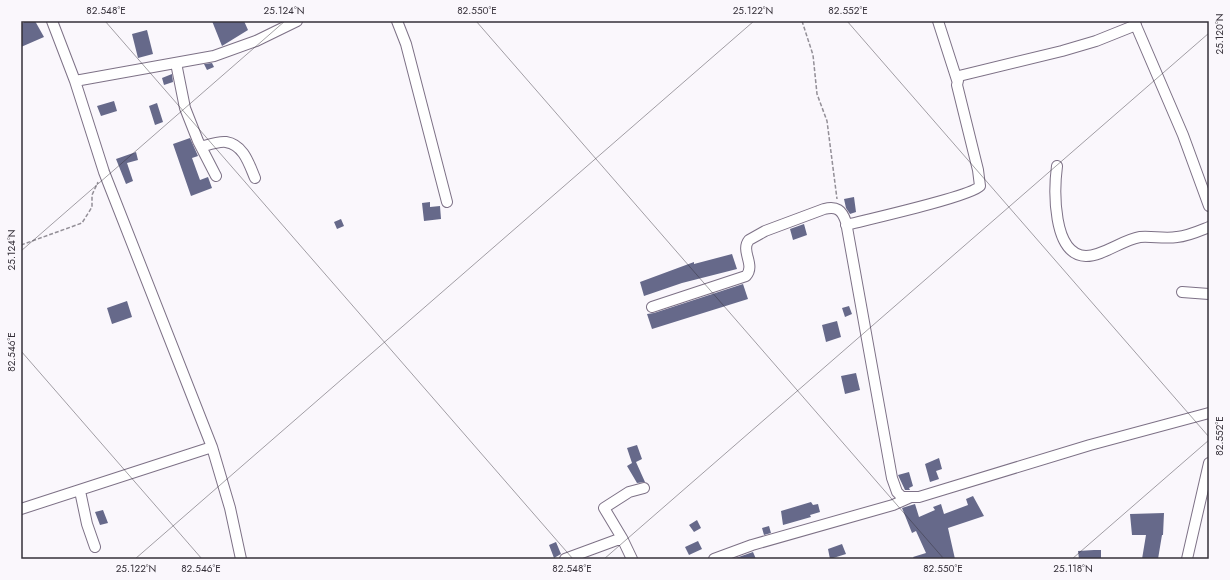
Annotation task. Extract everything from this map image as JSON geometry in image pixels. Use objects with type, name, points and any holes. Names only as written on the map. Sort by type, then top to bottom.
[{"type":"street","points":[[52,21],[75,81],[104,172],[204,449],[230,508],[241,559]]},
{"type":"street","points":[[75,81],[214,56],[232,51],[297,21]]},
{"type":"street","points":[[397,21],[406,44],[447,202]]},
{"type":"street","points":[[846,226],[956,196],[975,190],[980,186],[978,170],[957,80],[938,21]]},
{"type":"street","points":[[957,80],[964,73],[1062,51],[1096,41],[1135,23],[1183,135],[1209,206]]},
{"type":"street","points":[[176,63],[185,108],[201,147],[216,176]]},
{"type":"street","points":[[201,147],[226,142],[238,146],[248,162],[255,178]]},
{"type":"street","points":[[1057,166],[1055,183],[1061,233],[1069,250],[1076,254],[1085,256],[1094,254],[1116,244],[1140,237],[1178,237],[1209,227]]},
{"type":"street","points":[[652,307],[746,276],[750,269],[746,247],[749,240],[765,231],[824,209],[832,207],[838,208],[846,226],[892,478],[897,492],[902,497],[920,497],[1138,431],[1209,413]]},
{"type":"street","points":[[1182,292],[1209,294]]},
{"type":"street","points":[[21,509],[80,491],[204,449]]},
{"type":"street","points":[[1187,559],[1209,463]]},
{"type":"street","points":[[632,559],[622,538],[604,509],[630,492],[644,488]]},
{"type":"street","points":[[80,491],[95,547]]},
{"type":"street","points":[[714,559],[752,545],[913,497]]},
{"type":"street","points":[[565,559],[622,538]]},
{"type":"path","points":[[802,21],[814,55],[818,94],[827,121],[838,208]]},
{"type":"path","points":[[21,245],[82,223],[92,207],[92,195],[104,172]]},
{"type":"building","points":[[26,21],[35,21],[44,37],[21,47],[21,24]]},
{"type":"building","points":[[212,21],[244,21],[248,30],[222,46]]},
{"type":"building","points":[[147,30],[153,54],[138,58],[132,34]]},
{"type":"building","points":[[212,63],[214,67],[207,70],[204,64]]},
{"type":"building","points":[[172,74],[173,82],[164,85],[162,78]]},
{"type":"building","points":[[114,101],[117,111],[101,116],[97,106]]},
{"type":"building","points":[[157,103],[163,122],[155,125],[149,106]]},
{"type":"building","points":[[190,138],[198,156],[192,158],[200,180],[208,177],[212,188],[191,196],[173,144]]},
{"type":"building","points":[[136,152],[138,160],[127,163],[133,181],[126,184],[116,159]]},
{"type":"building","points":[[854,197],[856,212],[850,214],[846,208],[844,199]]},
{"type":"building","points":[[430,202],[430,207],[440,206],[441,219],[424,221],[422,203]]},
{"type":"building","points":[[341,219],[344,226],[337,229],[334,222]]},
{"type":"building","points":[[804,224],[807,235],[793,240],[790,229]]},
{"type":"building","points":[[732,254],[737,269],[682,283],[644,296],[640,282],[694,262],[694,264]]},
{"type":"building","points":[[743,284],[748,299],[652,329],[647,314]]},
{"type":"building","points":[[127,301],[132,317],[112,324],[107,308]]},
{"type":"building","points":[[849,306],[852,314],[845,317],[842,308]]},
{"type":"building","points":[[837,321],[841,337],[826,342],[822,325]]},
{"type":"building","points":[[856,373],[860,390],[845,394],[841,376]]},
{"type":"building","points":[[637,445],[642,459],[636,462],[645,482],[637,483],[627,466],[632,463],[627,448]]},
{"type":"building","points":[[939,458],[942,469],[936,471],[939,479],[930,482],[925,464]]},
{"type":"building","points":[[909,472],[913,486],[909,488],[910,490],[905,490],[898,475]]},
{"type":"building","points":[[973,496],[984,516],[948,528],[955,559],[914,559],[913,557],[926,553],[916,531],[912,533],[902,508],[915,504],[919,517],[935,510],[933,507],[941,504],[944,514],[968,505],[966,499]]},
{"type":"building","points":[[811,502],[813,505],[818,504],[820,512],[810,515],[811,517],[783,525],[781,511]]},
{"type":"building","points":[[103,510],[108,523],[100,525],[95,512]]},
{"type":"building","points":[[1164,513],[1163,535],[1158,559],[1142,559],[1146,535],[1132,535],[1130,514]]},
{"type":"building","points":[[697,520],[701,528],[694,532],[689,525]]},
{"type":"building","points":[[769,526],[771,533],[764,535],[762,528]]},
{"type":"building","points":[[698,541],[702,549],[689,555],[685,547]]},
{"type":"building","points":[[556,542],[561,554],[554,558],[549,545]]},
{"type":"building","points":[[842,544],[846,554],[830,559],[828,549]]},
{"type":"building","points":[[1101,550],[1101,559],[1079,559],[1078,551]]},
{"type":"building","points":[[753,552],[756,559],[733,559]]}]
